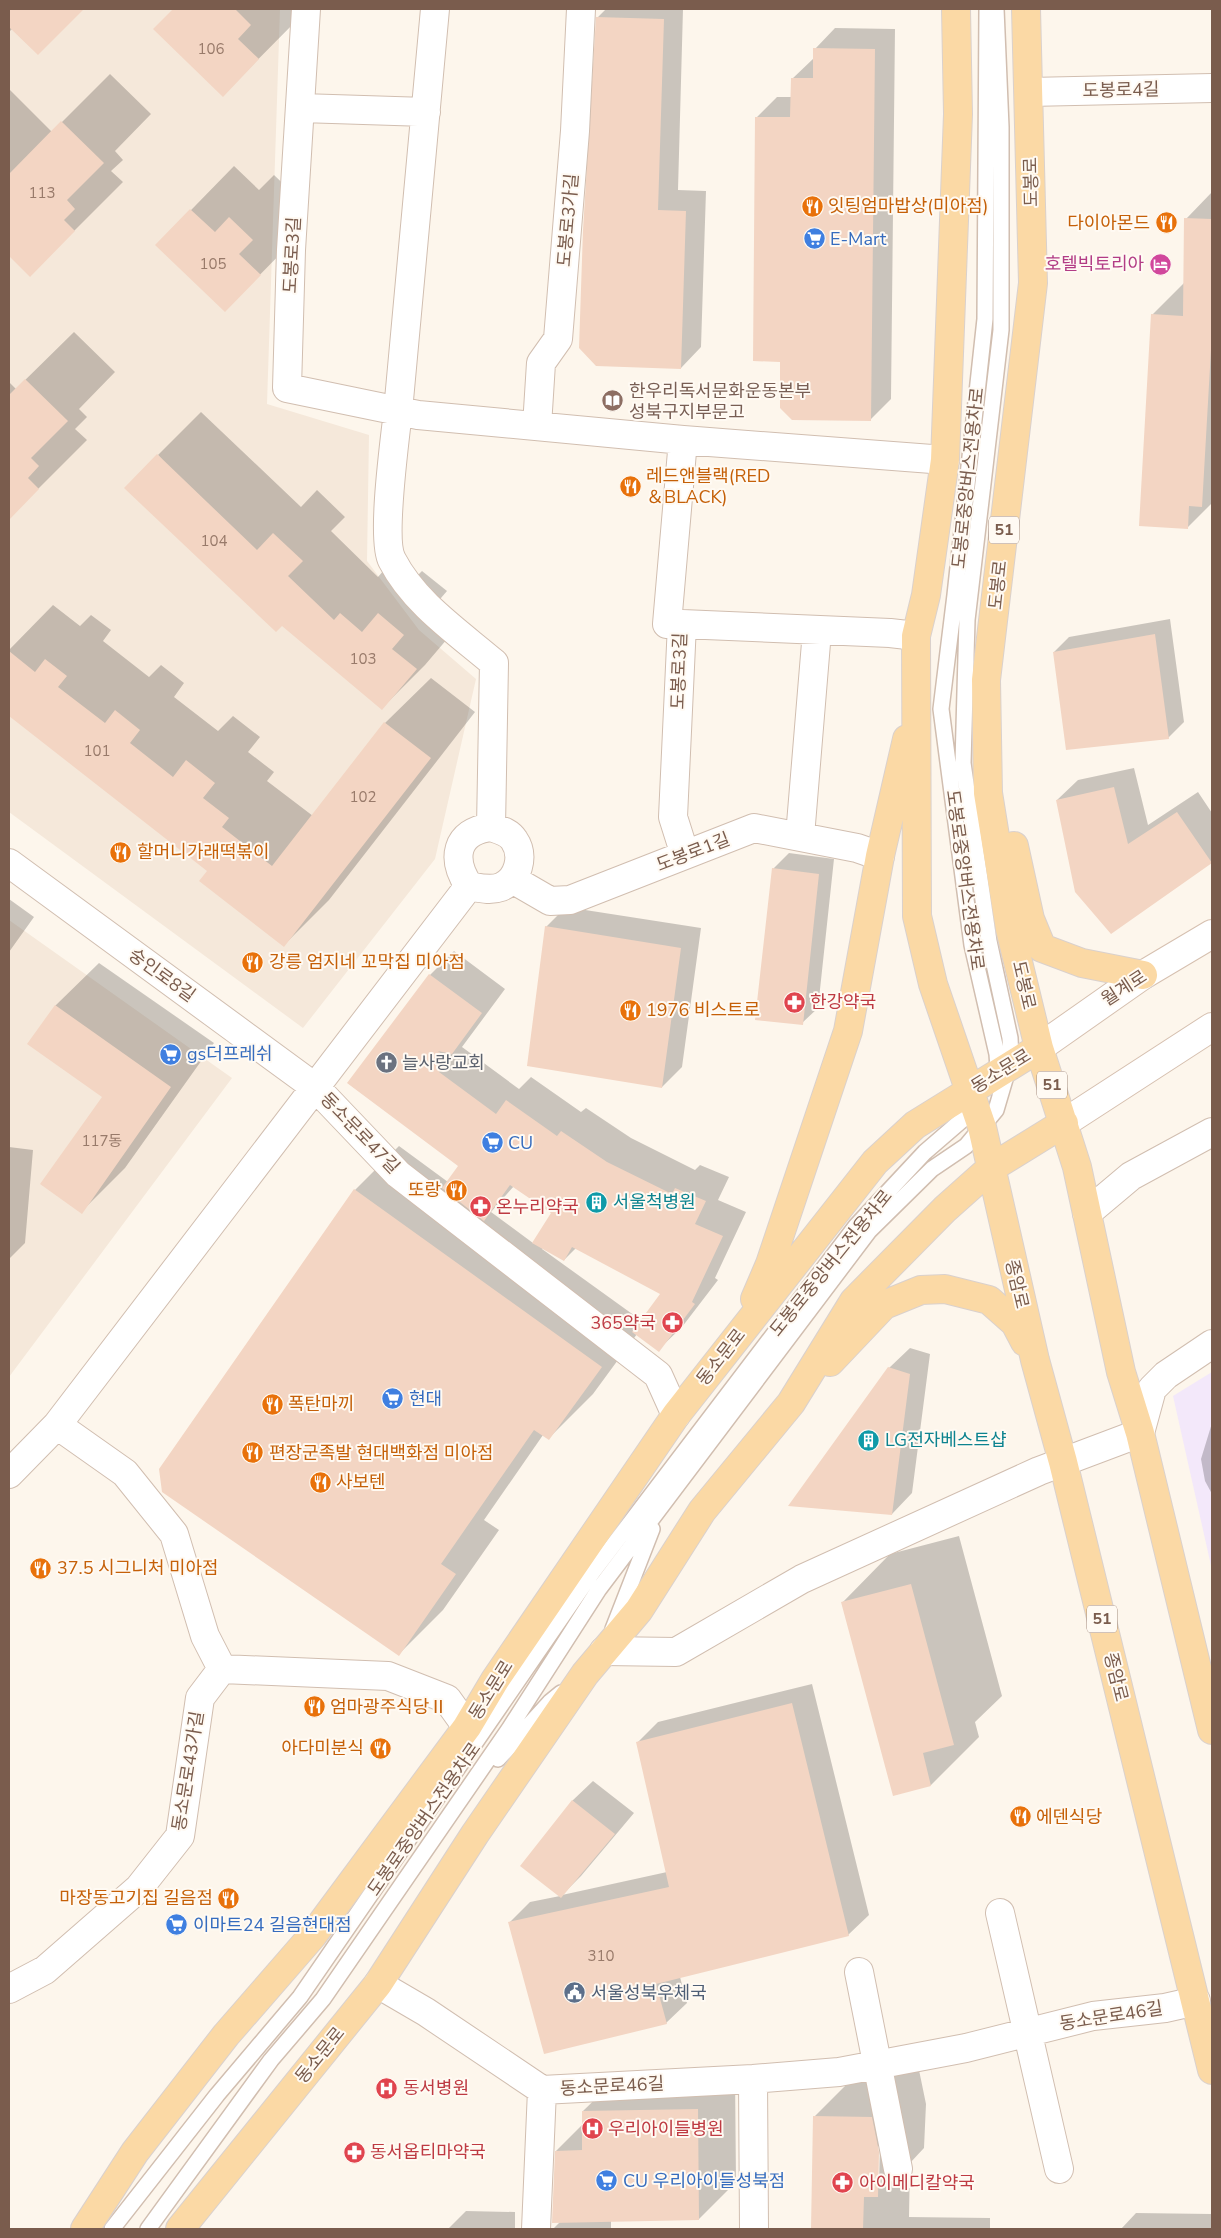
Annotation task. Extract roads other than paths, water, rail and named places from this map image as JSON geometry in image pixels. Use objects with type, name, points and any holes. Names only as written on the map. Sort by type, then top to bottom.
[{"type":"main road","name":"51","points":[[956,9],[958,114],[945,460],[926,595],[916,636],[918,916],[933,984],[984,1095],[991,1168]]},
{"type":"main road","name":"도봉로","points":[[1026,9],[1033,283],[986,680],[988,793],[1010,929],[1039,1048],[1064,1122]]},
{"type":"main road","points":[[986,680],[1010,828],[1030,919],[1042,948],[1082,962],[1143,975]]},
{"type":"main road","points":[[744,1327],[770,1264],[848,1031],[880,856],[915,703]]},
{"type":"main road","name":"동소문로","points":[[85,2229],[135,2152],[226,2035],[313,1935],[467,1727],[495,1680],[676,1415],[875,1162],[915,1126],[984,1095],[1039,1048]]},
{"type":"main road","name":"51","points":[[1064,1122],[1121,1372],[1140,1433],[1212,1730]]},
{"type":"main road","name":"동소문로","points":[[180,2229],[378,1984],[475,1834],[585,1674],[639,1610],[702,1511],[791,1403],[854,1301],[945,1209],[991,1168],[1064,1122]]},
{"type":"main road","name":"종암로","points":[[991,1168],[1035,1360],[1063,1462],[1212,2070]]},
{"type":"main road","points":[[791,1403],[884,1305],[920,1290],[944,1289],[989,1300],[1015,1323],[1035,1360]]},
{"type":"street","name":"도봉로3길","points":[[306,9],[291,250],[287,388],[418,415],[683,440],[945,460]]},
{"type":"street","points":[[435,9],[391,471],[388,532],[390,559],[409,586],[435,613],[494,663],[491,827]]},
{"type":"street","name":"도봉로3가길","points":[[537,426],[541,363],[558,339],[575,131],[581,9]]},
{"type":"street","name":"도봉로4길","points":[[1029,92],[1212,88]]},
{"type":"street","points":[[301,108],[426,112]]},
{"type":"street","name":"도봉로3길","points":[[683,440],[667,624],[682,624],[673,817],[684,855]]},
{"type":"street","points":[[682,624],[890,633],[916,636]]},
{"type":"street","points":[[800,836],[817,631]]},
{"type":"street","points":[[491,827],[504,831],[514,840],[520,853],[519,867],[512,879],[501,887],[487,890],[469,886],[458,863],[459,850],[466,838],[477,829],[491,827]]},
{"type":"street","name":"도봉로1길","points":[[512,879],[550,901],[570,900],[754,828],[857,848],[880,856]]},
{"type":"street","name":"숭인로8길","points":[[9,863],[316,1088]]},
{"type":"street","points":[[316,1088],[469,886]]},
{"type":"street","name":"월계로","points":[[1039,1048],[1143,975],[1212,934]]},
{"type":"street","points":[[1064,1122],[1212,1027]]},
{"type":"street","name":"동소문로47길","points":[[9,1474],[57,1425],[316,1088],[398,1174],[658,1374],[676,1415]]},
{"type":"street","points":[[1086,1212],[1132,1176],[1212,1132]]},
{"type":"street","points":[[604,1651],[676,1652],[802,1579],[1063,1462],[1140,1433],[1152,1389],[1166,1375],[1212,1344]]},
{"type":"street","points":[[57,1425],[125,1473],[174,1534],[205,1636],[222,1669]]},
{"type":"street","name":"동소문로","points":[[222,1669],[388,1676],[446,1699],[467,1727]]},
{"type":"street","name":"동소문로43가길","points":[[9,1989],[45,1970],[139,1888],[180,1836],[200,1698],[222,1669]]},
{"type":"street","points":[[1000,1913],[1059,2169]]},
{"type":"street","points":[[859,1972],[898,2169]]},
{"type":"street","name":"동소문로46길","points":[[378,1984],[426,2012],[542,2090],[753,2079],[839,2072],[966,2048],[1093,2016],[1165,2008],[1196,2000]]},
{"type":"street","points":[[753,2079],[754,2229]]},
{"type":"street","points":[[536,2229],[542,2090]]},
{"type":"lane","name":"도봉로중앙버스전용차로","points":[[112,2229],[217,2095],[300,1997],[592,1573],[856,1226],[925,1152],[984,1095],[998,1068],[997,1054],[972,944],[941,709],[985,319],[986,9]]},
{"type":"lane","points":[[458,1803],[509,1729],[599,1589],[658,1514],[870,1231],[932,1169],[966,1146],[984,1095],[1012,1059],[1010,1038],[989,941],[963,763],[967,620],[1001,330],[1001,127],[996,9]]},
{"type":"lane","points":[[604,1651],[658,1514]]},
{"type":"lane","points":[[458,1803],[550,1702],[585,1674]]},
{"type":"lane","name":"도봉로중앙버스전용차로","points":[[148,2229],[271,2060],[323,1999],[458,1803]]},
{"type":"place","name":"잇팅엄마밥상(미아점)","points":[[812,206]]},
{"type":"place","name":"다이아몬드","points":[[1166,223]]},
{"type":"place","name":"E-Mart","points":[[814,239]]},
{"type":"place","name":"호텔빅토리아","points":[[1160,264]]},
{"type":"place","name":"한우리독서문화운동본부 성북구지부문고","points":[[613,401]]},
{"type":"place","name":"레드앤블랙(RED ＆BLACK)","points":[[630,486]]},
{"type":"place","name":"할머니가래떡볶이","points":[[121,852]]},
{"type":"place","name":"강릉 엄지네 꼬막집 미아점","points":[[253,962]]},
{"type":"place","name":"한강약국","points":[[794,1002]]},
{"type":"place","name":"1976 비스트로","points":[[630,1010]]},
{"type":"place","name":"gs더프레쉬","points":[[171,1054]]},
{"type":"place","name":"늘사랑교회","points":[[386,1063]]},
{"type":"place","name":"CU","points":[[492,1143]]},
{"type":"place","name":"또랑","points":[[457,1190]]},
{"type":"place","name":"서울척병원","points":[[597,1202]]},
{"type":"place","name":"온누리약국","points":[[480,1207]]},
{"type":"place","name":"365약국","points":[[672,1323]]},
{"type":"place","name":"현대","points":[[393,1399]]},
{"type":"place","name":"폭탄마끼","points":[[272,1404]]},
{"type":"place","name":"LG전자베스트샵","points":[[869,1440]]},
{"type":"place","name":"편장군족발 현대백화점 미아점","points":[[253,1453]]},
{"type":"place","name":"사보텐","points":[[320,1482]]},
{"type":"place","name":"37.5 시그니처 미아점","points":[[41,1568]]},
{"type":"place","name":"엄마광주식당Ⅱ","points":[[314,1707]]},
{"type":"place","name":"아다미분식","points":[[380,1748]]},
{"type":"place","name":"에덴식당","points":[[1020,1817]]},
{"type":"place","name":"마장동고기집 길음점","points":[[229,1898]]},
{"type":"place","name":"이마트24 길음현대점","points":[[177,1925]]},
{"type":"place","name":"서울성북우체국","points":[[575,1993]]},
{"type":"place","name":"동서병원","points":[[387,2088]]},
{"type":"place","name":"우리아이들병원","points":[[592,2129]]},
{"type":"place","name":"동서옵티마약국","points":[[354,2152]]},
{"type":"place","name":"CU 우리아이들성북점","points":[[607,2181]]},
{"type":"place","name":"아이메디칼약국","points":[[843,2183]]}]
